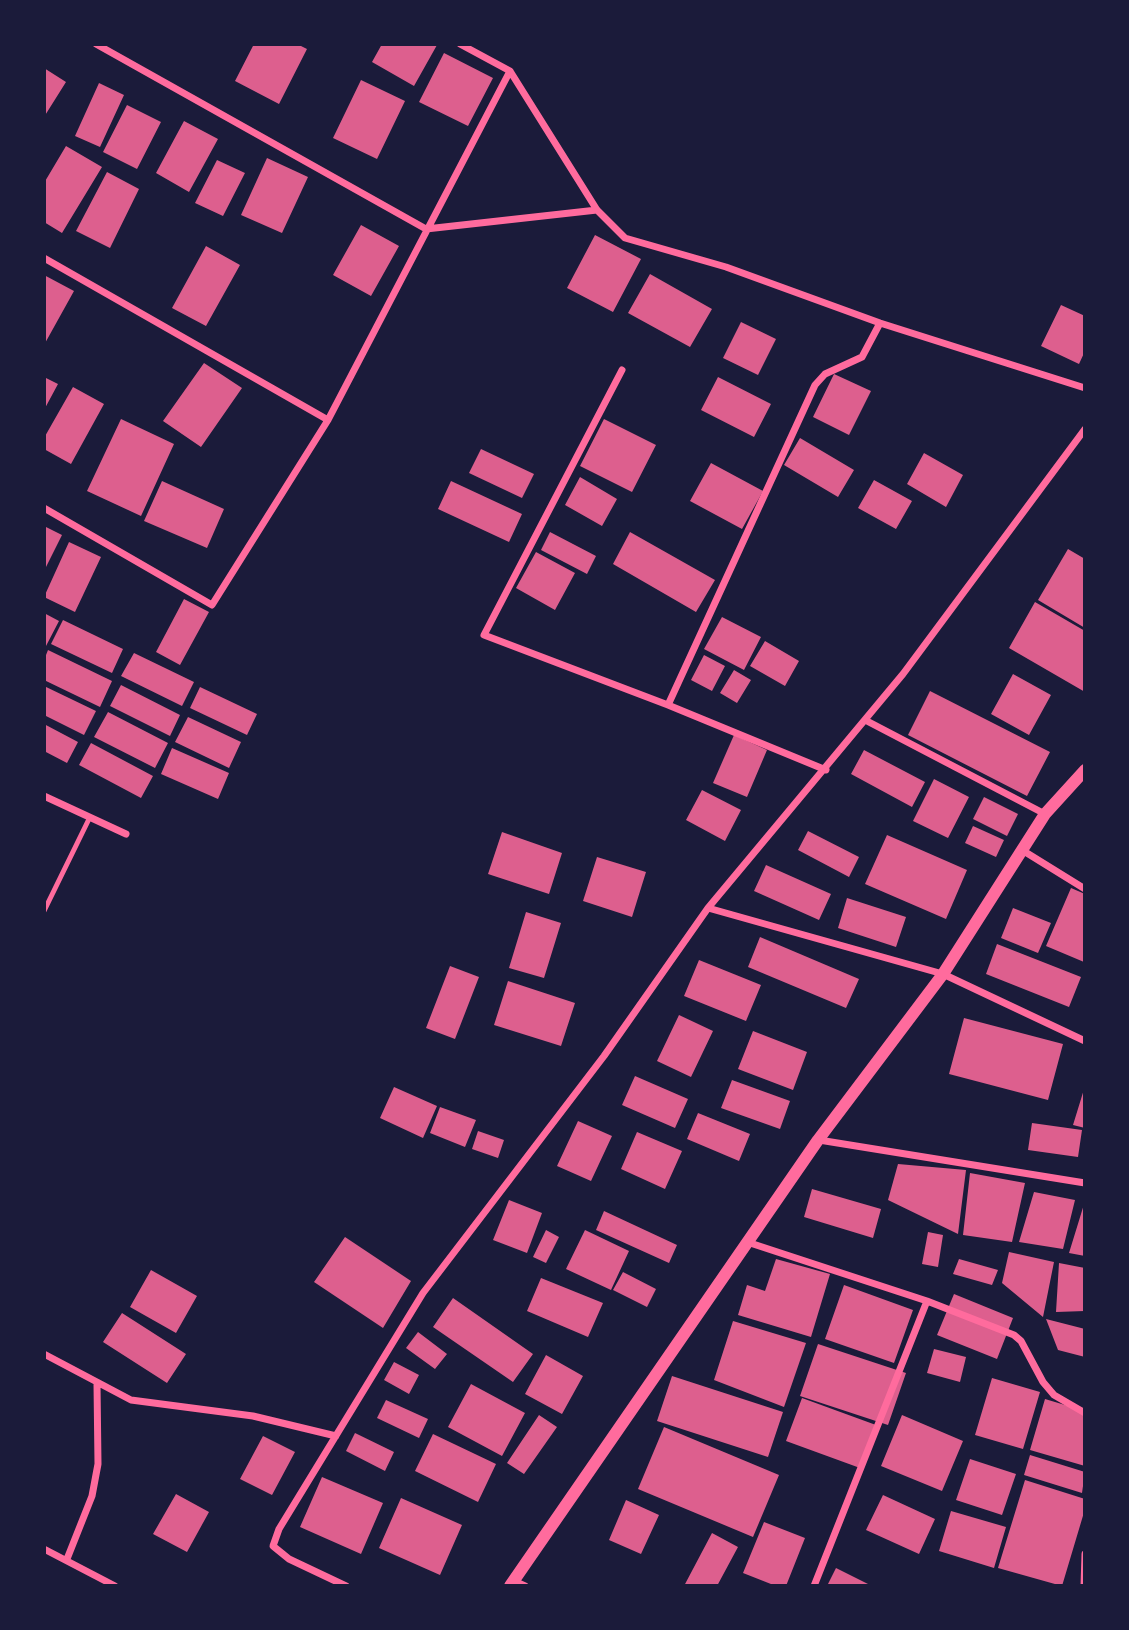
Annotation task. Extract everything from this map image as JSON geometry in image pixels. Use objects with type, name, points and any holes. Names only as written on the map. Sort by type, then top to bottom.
[{"type":"street","points":[[96,44],[426,229],[597,209]]},
{"type":"street","points":[[460,44],[510,71],[597,209],[625,238],[726,267],[880,323],[1085,388]]},
{"type":"street","points":[[44,508],[212,605],[328,419],[510,71]]},
{"type":"street","points":[[44,257],[328,419]]},
{"type":"street","points":[[668,705],[815,385],[825,374],[862,357],[880,323]]},
{"type":"street","points":[[622,370],[484,635],[826,769]]},
{"type":"street","points":[[346,1586],[289,1559],[273,1546],[279,1530],[423,1293],[604,1056],[708,908],[865,720],[1085,429]]},
{"type":"street","points":[[865,720],[1045,814]]},
{"type":"street","points":[[516,1584],[818,1140],[943,974],[1045,814],[1085,770]]},
{"type":"street","points":[[44,796],[126,834]]},
{"type":"street","points":[[1022,850],[1085,889]]},
{"type":"street","points":[[708,908],[943,974],[1085,1041]]},
{"type":"street","points":[[818,1140],[1085,1184]]},
{"type":"street","points":[[747,1242],[927,1301],[1014,1335],[1021,1341],[1049,1389],[1085,1413]]},
{"type":"street","points":[[814,1586],[927,1301]]},
{"type":"street","points":[[44,1354],[131,1400],[253,1416],[336,1436]]},
{"type":"street","points":[[67,1559],[92,1496],[98,1464],[97,1384]]},
{"type":"street","points":[[44,1549],[115,1586]]},
{"type":"street","points":[[1084,1586],[1085,1554]]},
{"type":"lane","points":[[44,911],[89,819]]},
{"type":"building","points":[[254,44],[297,44],[307,49],[279,104],[235,81]]},
{"type":"building","points":[[382,44],[437,45],[414,86],[372,62]]},
{"type":"building","points":[[444,53],[493,78],[468,126],[419,102]]},
{"type":"building","points":[[44,68],[66,82],[44,117]]},
{"type":"building","points":[[361,80],[405,101],[377,159],[333,138]]},
{"type":"building","points":[[99,83],[124,95],[100,147],[75,136]]},
{"type":"building","points":[[127,105],[161,122],[137,169],[103,152]]},
{"type":"building","points":[[184,121],[218,139],[189,192],[156,173]]},
{"type":"building","points":[[66,146],[102,167],[62,233],[44,222],[44,183]]},
{"type":"building","points":[[267,158],[308,177],[282,233],[241,215]]},
{"type":"building","points":[[217,160],[245,173],[223,216],[195,203]]},
{"type":"building","points":[[107,172],[139,189],[110,248],[76,231]]},
{"type":"building","points":[[361,225],[399,246],[371,296],[333,275]]},
{"type":"building","points":[[595,235],[641,259],[613,312],[567,288]]},
{"type":"building","points":[[206,246],[240,265],[206,326],[172,308]]},
{"type":"building","points":[[650,274],[712,309],[690,347],[628,313]]},
{"type":"building","points":[[44,275],[74,291],[44,345]]},
{"type":"building","points":[[1061,305],[1085,316],[1085,351],[1079,364],[1041,346]]},
{"type":"building","points":[[741,322],[776,339],[758,375],[723,358]]},
{"type":"building","points":[[204,363],[242,388],[201,447],[163,421]]},
{"type":"building","points":[[834,374],[871,391],[849,435],[813,417]]},
{"type":"building","points":[[44,377],[58,384],[44,410]]},
{"type":"building","points":[[718,377],[771,404],[754,437],[701,410]]},
{"type":"building","points":[[73,387],[104,404],[71,464],[44,449],[44,438]]},
{"type":"building","points":[[121,419],[174,444],[141,516],[87,491]]},
{"type":"building","points":[[604,419],[656,445],[632,492],[580,466]]},
{"type":"building","points":[[800,438],[854,470],[838,497],[784,465]]},
{"type":"building","points":[[481,449],[534,474],[522,498],[469,473]]},
{"type":"building","points":[[924,453],[963,475],[946,507],[907,484]]},
{"type":"building","points":[[711,463],[763,491],[742,529],[690,501]]},
{"type":"building","points":[[580,477],[617,499],[602,526],[565,505]]},
{"type":"building","points":[[874,480],[912,501],[896,529],[858,508]]},
{"type":"building","points":[[162,481],[224,509],[207,548],[144,521]]},
{"type":"building","points":[[451,481],[522,514],[509,542],[438,509]]},
{"type":"building","points":[[44,526],[62,535],[44,571]]},
{"type":"building","points":[[550,532],[596,556],[587,574],[541,550]]},
{"type":"building","points":[[630,532],[715,580],[696,612],[613,564]]},
{"type":"building","points":[[69,542],[101,557],[75,612],[44,597]]},
{"type":"building","points":[[1068,549],[1085,559],[1085,628],[1038,600]]},
{"type":"building","points":[[536,552],[575,573],[555,610],[516,588]]},
{"type":"building","points":[[184,599],[209,612],[180,665],[156,652]]},
{"type":"building","points":[[1035,602],[1085,631],[1085,692],[1009,648]]},
{"type":"building","points":[[44,613],[59,621],[46,646],[44,645]]},
{"type":"building","points":[[722,617],[761,637],[744,670],[704,649]]},
{"type":"building","points":[[63,620],[123,649],[112,673],[51,644]]},
{"type":"building","points":[[765,641],[799,661],[785,686],[750,666]]},
{"type":"building","points":[[48,650],[112,681],[100,707],[44,680],[44,660]]},
{"type":"building","points":[[134,653],[194,682],[182,706],[121,676]]},
{"type":"building","points":[[704,655],[725,666],[712,691],[691,680]]},
{"type":"building","points":[[734,670],[751,680],[737,703],[720,693]]},
{"type":"building","points":[[1013,674],[1051,695],[1029,735],[991,714]]},
{"type":"building","points":[[121,685],[180,715],[170,736],[110,706]]},
{"type":"building","points":[[44,686],[96,711],[84,735],[44,715]]},
{"type":"building","points":[[200,687],[257,714],[247,735],[190,708]]},
{"type":"building","points":[[930,691],[1050,752],[1027,796],[908,735]]},
{"type":"building","points":[[108,712],[168,743],[155,768],[94,737]]},
{"type":"building","points":[[188,717],[241,742],[229,768],[175,742]]},
{"type":"building","points":[[44,724],[78,742],[67,763],[44,751]]},
{"type":"building","points":[[734,735],[767,750],[747,797],[713,783]]},
{"type":"building","points":[[91,743],[153,776],[141,798],[79,765]]},
{"type":"building","points":[[172,748],[229,773],[218,799],[161,774]]},
{"type":"building","points":[[864,750],[925,782],[912,807],[851,774]]},
{"type":"building","points":[[934,779],[969,797],[948,838],[913,821]]},
{"type":"building","points":[[702,790],[741,810],[725,841],[686,820]]},
{"type":"building","points":[[984,797],[1018,814],[1007,836],[973,819]]},
{"type":"building","points":[[973,826],[1004,840],[996,857],[965,843]]},
{"type":"building","points":[[808,831],[859,857],[849,877],[798,850]]},
{"type":"building","points":[[502,832],[562,853],[549,894],[488,874]]},
{"type":"building","points":[[887,835],[967,870],[946,919],[865,884]]},
{"type":"building","points":[[597,857],[646,872],[632,917],[583,901]]},
{"type":"building","points":[[766,865],[831,894],[819,920],[754,891]]},
{"type":"building","points":[[1071,888],[1085,894],[1084,962],[1046,946]]},
{"type":"building","points":[[847,898],[906,917],[896,947],[838,928]]},
{"type":"building","points":[[1013,908],[1051,923],[1038,953],[1001,938]]},
{"type":"building","points":[[526,912],[561,923],[544,978],[509,968]]},
{"type":"building","points":[[760,937],[859,979],[846,1008],[748,967]]},
{"type":"building","points":[[997,944],[1081,977],[1069,1007],[986,974]]},
{"type":"building","points":[[699,960],[761,985],[746,1021],[684,996]]},
{"type":"building","points":[[450,966],[479,977],[455,1039],[426,1028]]},
{"type":"building","points":[[508,981],[575,1003],[561,1046],[494,1025]]},
{"type":"building","points":[[679,1015],[713,1031],[691,1077],[657,1061]]},
{"type":"building","points":[[964,1018],[1063,1044],[1048,1100],[949,1074]]},
{"type":"building","points":[[753,1031],[807,1052],[793,1090],[738,1069]]},
{"type":"building","points":[[635,1076],[688,1099],[675,1128],[622,1105]]},
{"type":"building","points":[[732,1080],[790,1101],[780,1129],[721,1108]]},
{"type":"building","points":[[1085,1086],[1085,1128],[1073,1125]]},
{"type":"building","points":[[394,1087],[437,1106],[423,1138],[380,1118]]},
{"type":"building","points":[[440,1107],[476,1120],[465,1147],[430,1133]]},
{"type":"building","points":[[698,1113],[750,1134],[739,1161],[687,1139]]},
{"type":"building","points":[[578,1121],[612,1136],[591,1181],[557,1166]]},
{"type":"building","points":[[1032,1123],[1082,1130],[1078,1157],[1028,1150]]},
{"type":"building","points":[[478,1131],[504,1140],[498,1158],[472,1149]]},
{"type":"building","points":[[637,1132],[682,1151],[665,1189],[621,1169]]},
{"type":"building","points":[[898,1164],[966,1170],[958,1234],[888,1200]]},
{"type":"building","points":[[970,1173],[1025,1183],[1012,1242],[963,1235]]},
{"type":"building","points":[[812,1189],[881,1209],[873,1238],[804,1217]]},
{"type":"building","points":[[1034,1192],[1075,1200],[1063,1249],[1019,1242]]},
{"type":"building","points":[[509,1200],[542,1213],[527,1253],[493,1240]]},
{"type":"building","points":[[1085,1201],[1085,1256],[1069,1253]]},
{"type":"building","points":[[604,1211],[677,1245],[669,1263],[596,1230]]},
{"type":"building","points":[[546,1230],[559,1237],[546,1263],[533,1257]]},
{"type":"building","points":[[585,1230],[629,1251],[611,1290],[566,1269]]},
{"type":"building","points":[[928,1232],[943,1235],[938,1267],[922,1264]]},
{"type":"building","points":[[345,1237],[411,1281],[383,1328],[314,1282]]},
{"type":"building","points":[[1009,1252],[1054,1262],[1043,1317],[1002,1283]]},
{"type":"building","points":[[776,1259],[830,1274],[811,1337],[738,1315],[747,1285],[765,1291]]},
{"type":"building","points":[[959,1259],[998,1270],[992,1285],[953,1274]]},
{"type":"building","points":[[1059,1263],[1085,1268],[1085,1311],[1056,1312]]},
{"type":"building","points":[[151,1270],[197,1296],[176,1333],[130,1307]]},
{"type":"building","points":[[623,1272],[656,1289],[647,1307],[613,1290]]},
{"type":"building","points":[[541,1278],[603,1303],[588,1337],[527,1311]]},
{"type":"building","points":[[844,1285],[913,1310],[894,1363],[825,1339]]},
{"type":"building","points":[[954,1294],[1013,1318],[997,1359],[937,1335]]},
{"type":"building","points":[[453,1298],[533,1354],[513,1382],[433,1327]]},
{"type":"building","points":[[122,1313],[186,1354],[167,1383],[103,1342]]},
{"type":"building","points":[[1046,1319],[1085,1329],[1085,1357],[1058,1350]]},
{"type":"building","points":[[733,1321],[806,1343],[784,1407],[714,1380]]},
{"type":"building","points":[[418,1332],[447,1354],[435,1369],[406,1348]]},
{"type":"building","points":[[818,1344],[906,1373],[888,1425],[800,1396]]},
{"type":"building","points":[[934,1349],[966,1357],[960,1382],[927,1373]]},
{"type":"building","points":[[546,1355],[583,1376],[562,1414],[525,1394]]},
{"type":"building","points":[[394,1362],[419,1375],[409,1394],[384,1380]]},
{"type":"building","points":[[672,1376],[783,1412],[768,1457],[657,1421]]},
{"type":"building","points":[[992,1378],[1040,1392],[1023,1449],[975,1435]]},
{"type":"building","points":[[471,1384],[525,1413],[502,1456],[448,1427]]},
{"type":"building","points":[[802,1398],[876,1425],[860,1468],[786,1441]]},
{"type":"building","points":[[1045,1399],[1085,1411],[1085,1466],[1030,1450]]},
{"type":"building","points":[[386,1400],[428,1419],[419,1438],[377,1418]]},
{"type":"building","points":[[539,1415],[557,1427],[524,1474],[507,1463]]},
{"type":"building","points":[[902,1415],[963,1441],[942,1491],[881,1466]]},
{"type":"building","points":[[664,1427],[779,1475],[753,1537],[638,1489]]},
{"type":"building","points":[[355,1433],[394,1452],[385,1471],[346,1451]]},
{"type":"building","points":[[433,1434],[496,1464],[478,1502],[415,1471]]},
{"type":"building","points":[[263,1436],[295,1452],[272,1495],[240,1479]]},
{"type":"building","points":[[1030,1455],[1085,1472],[1082,1493],[1024,1475]]},
{"type":"building","points":[[970,1459],[1016,1474],[1002,1515],[956,1500]]},
{"type":"building","points":[[322,1477],[383,1503],[361,1554],[300,1527]]},
{"type":"building","points":[[1025,1480],[1085,1499],[1085,1509],[1062,1586],[998,1568]]},
{"type":"building","points":[[176,1494],[209,1512],[187,1552],[153,1534]]},
{"type":"building","points":[[883,1495],[935,1519],[919,1554],[866,1530]]},
{"type":"building","points":[[401,1498],[462,1525],[440,1575],[379,1548]]},
{"type":"building","points":[[626,1500],[659,1515],[641,1554],[609,1540]]},
{"type":"building","points":[[951,1511],[1006,1527],[994,1568],[939,1551]]},
{"type":"building","points":[[764,1522],[805,1538],[786,1586],[776,1586],[743,1573]]},
{"type":"building","points":[[712,1533],[738,1547],[717,1586],[684,1586]]},
{"type":"building","points":[[836,1568],[872,1586],[827,1586]]}]
